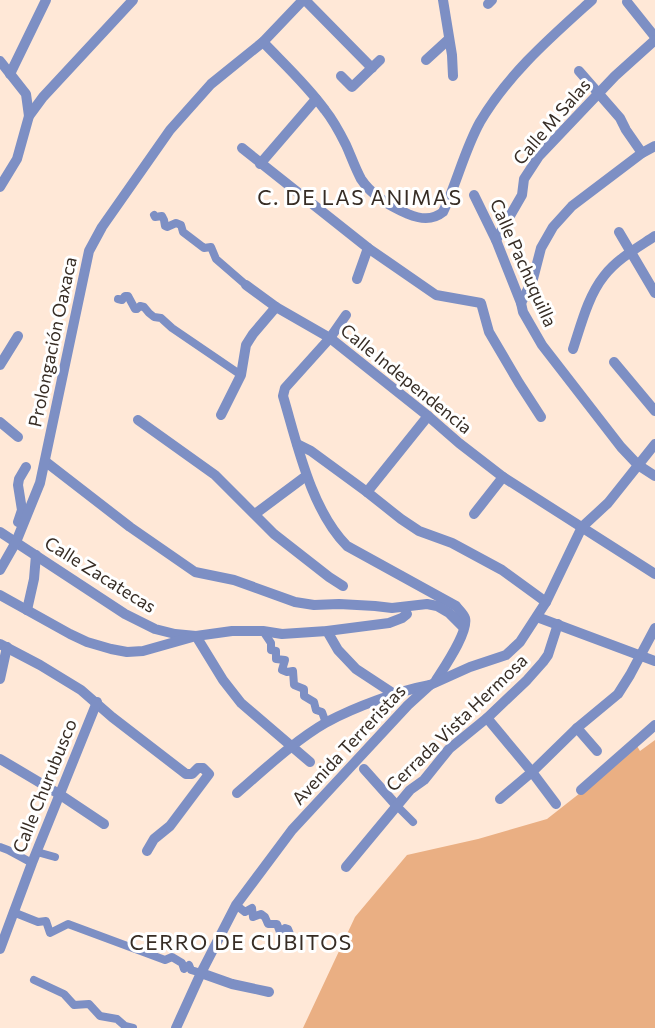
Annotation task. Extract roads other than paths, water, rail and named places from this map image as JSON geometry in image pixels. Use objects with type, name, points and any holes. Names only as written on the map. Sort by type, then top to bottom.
[{"type":"street","points":[[10,74],[46,0]]},
{"type":"street","points":[[0,186],[17,159],[29,116],[43,97],[133,0]]},
{"type":"street","points":[[304,0],[376,64],[352,87],[341,76]]},
{"type":"street","name":"Prolongación Oaxaca","points":[[14,541],[40,483],[46,462],[89,251],[102,227],[170,130],[211,84],[263,42],[304,0]]},
{"type":"street","points":[[443,0],[453,76]]},
{"type":"street","points":[[263,42],[326,111],[346,145],[362,180],[382,201],[417,217],[430,219],[443,212],[462,161],[479,124],[493,101],[509,80],[544,44],[592,0]]},
{"type":"street","points":[[627,2],[655,39]]},
{"type":"street","points":[[426,60],[449,39]]},
{"type":"street","name":"Calle M Salas","points":[[496,240],[522,195],[524,179],[539,156],[598,93],[655,39]]},
{"type":"street","points":[[0,61],[26,94],[29,116]]},
{"type":"street","points":[[579,70],[620,118],[626,130],[648,150],[655,160]]},
{"type":"street","points":[[260,164],[316,99]]},
{"type":"street","points":[[242,148],[368,248],[436,295],[481,303],[489,332],[541,417]]},
{"type":"street","points":[[521,303],[533,279],[541,248],[553,227],[572,206],[648,150]]},
{"type":"street","name":"Calle Pachuquilla","points":[[474,195],[496,240],[523,312],[542,345],[621,447],[639,465],[655,476]]},
{"type":"street","name":"Calle Independencia","points":[[154,214],[155,217],[162,216],[167,227],[176,223],[181,225],[183,232],[204,249],[210,247],[216,260],[246,285],[276,307],[330,338],[503,477],[655,574]]},
{"type":"street","points":[[619,232],[655,292]]},
{"type":"street","points":[[573,349],[592,296],[604,276],[630,252],[655,236]]},
{"type":"street","points":[[357,279],[368,248]]},
{"type":"street","points":[[118,299],[122,300],[128,296],[135,309],[144,306],[154,317],[160,318],[241,375]]},
{"type":"street","points":[[220,415],[241,375],[246,345],[276,307]]},
{"type":"street","points":[[237,793],[292,747],[326,723],[394,694],[433,684],[458,645],[466,620],[456,606],[346,546],[338,537],[322,509],[306,476],[283,396],[285,388],[330,338],[346,315]]},
{"type":"street","points":[[0,365],[18,336]]},
{"type":"street","points":[[614,362],[655,411]]},
{"type":"street","points":[[368,492],[428,416]]},
{"type":"street","points":[[138,420],[215,475],[274,534],[329,577],[344,585]]},
{"type":"street","points":[[0,422],[18,437]]},
{"type":"street","points":[[297,444],[311,451],[419,531],[452,543],[502,570],[546,602]]},
{"type":"street","points":[[582,527],[608,503],[655,444]]},
{"type":"street","points":[[46,462],[130,527],[195,572],[234,580],[295,602],[314,605],[392,608],[427,604],[437,606],[463,627]]},
{"type":"street","points":[[0,570],[14,541],[22,510],[18,485],[19,478],[26,467]]},
{"type":"street","points":[[255,514],[306,476]]},
{"type":"street","points":[[474,514],[503,477]]},
{"type":"street","name":"Avenida Terreristas","points":[[176,1028],[236,905],[292,830],[408,705],[433,684],[470,667],[506,655],[520,642],[546,602],[582,527]]},
{"type":"street","name":"Calle Zacatecas","points":[[0,532],[125,614],[155,629],[196,636]]},
{"type":"street","points":[[27,610],[34,579],[36,555]]},
{"type":"street","points":[[0,595],[87,642],[111,650],[127,651],[142,651],[196,636],[232,631],[263,631],[282,634],[389,623],[407,614]]},
{"type":"street","points":[[537,617],[655,661]]},
{"type":"street","name":"Cerrada Vista Hermosa","points":[[349,870],[410,790],[424,780],[449,749],[488,718],[543,663],[558,624]]},
{"type":"street","points":[[500,800],[577,728],[618,694],[655,628]]},
{"type":"street","points":[[263,631],[271,643],[271,650],[276,651],[276,659],[285,660],[282,670],[287,672],[293,670],[294,685],[304,689],[304,696],[314,702],[316,710],[322,712],[326,723]]},
{"type":"street","points":[[327,631],[338,650],[356,669],[394,694]]},
{"type":"street","points":[[196,636],[223,680],[241,703],[310,762]]},
{"type":"street","points":[[0,679],[4,646],[81,690],[186,774],[192,774],[198,768],[203,768],[209,774],[170,826],[154,839],[147,851]]},
{"type":"street","name":"Calle Churubusco","points":[[0,949],[97,702]]},
{"type":"street","points":[[488,718],[556,804]]},
{"type":"street","points":[[581,790],[655,725]]},
{"type":"street","points":[[577,728],[597,751]]},
{"type":"street","points":[[0,759],[104,824]]},
{"type":"street","points":[[364,769],[413,822]]},
{"type":"street","points":[[0,847],[32,863]]},
{"type":"street","points":[[37,852],[55,857]]},
{"type":"street","points":[[236,905],[246,912],[252,908],[253,917],[261,914],[268,924],[277,924],[280,932],[285,928],[288,929],[292,939],[299,939]]},
{"type":"street","points":[[13,912],[38,922],[46,921],[50,933],[68,924],[165,960],[172,957],[182,963],[184,969],[189,965],[191,970],[232,984],[268,992]]},
{"type":"street","points":[[33,980],[64,994],[74,1005],[89,1005],[100,1016],[117,1019],[125,1026],[133,1028]]},
{"type":"district","name":"C. DE LAS ANIMAS","points":[[360,198]]},
{"type":"district","name":"CERRO DE CUBITOS","points":[[241,943]]}]
